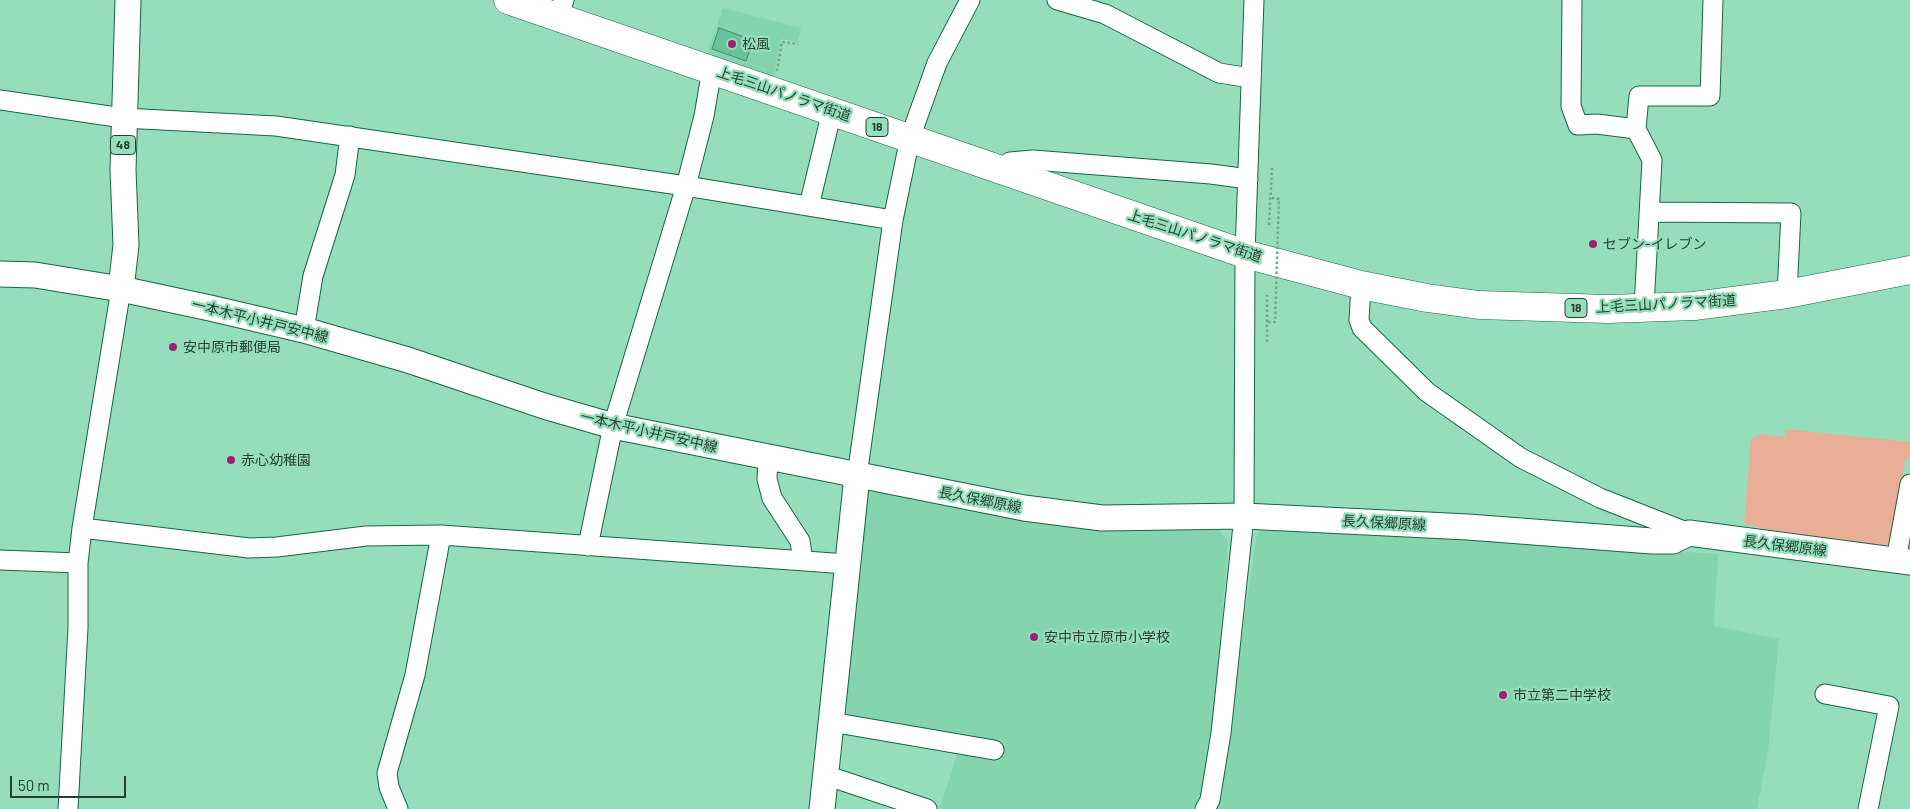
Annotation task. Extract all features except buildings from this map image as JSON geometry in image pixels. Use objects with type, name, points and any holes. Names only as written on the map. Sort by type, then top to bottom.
[{"type":"highway","name":"上毛三山パノラマ街道","points":[[508,0],[561,9],[712,69],[1245,254],[1361,285],[1428,298],[1479,305],[1608,309],[1694,306],[1787,294],[1910,270]]},
{"type":"main road","name":"48","points":[[121,289],[126,245],[123,118],[128,0]]},
{"type":"main road","name":"一本木平小井戸安中線","points":[[0,274],[34,275],[121,289],[304,330],[408,360],[544,406],[613,426],[857,476]]},
{"type":"main road","name":"長久保郷原線","points":[[857,476],[1024,508],[1102,518],[1244,516],[1468,527],[1652,541],[1673,541],[1689,533],[1903,561]]},
{"type":"main road","points":[[822,809],[857,476]]},
{"type":"street","points":[[857,476],[893,220],[910,138],[937,63],[970,0]]},
{"type":"street","points":[[1057,0],[1105,14],[1219,73],[1251,78]]},
{"type":"street","points":[[1205,809],[1210,800],[1221,733],[1244,516],[1245,254],[1254,0]]},
{"type":"street","points":[[1573,0],[1571,106],[1578,125],[1597,124],[1636,129]]},
{"type":"street","points":[[1644,307],[1652,160],[1636,129],[1639,96],[1710,96],[1713,0]]},
{"type":"street","points":[[588,546],[613,426],[686,186],[704,116],[712,69]]},
{"type":"street","points":[[0,100],[123,118],[276,126],[686,186],[893,220]]},
{"type":"street","points":[[809,206],[832,111]]},
{"type":"street","points":[[304,330],[313,276],[345,175],[350,136]]},
{"type":"street","points":[[1008,172],[1010,162],[1033,160],[1212,174],[1248,179]]},
{"type":"street","points":[[1649,212],[1791,213],[1787,294]]},
{"type":"street","points":[[1361,285],[1359,320],[1362,328],[1427,392],[1521,458],[1600,498],[1689,533]]},
{"type":"street","points":[[68,809],[78,628],[78,563],[121,289]]},
{"type":"street","points":[[768,458],[767,479],[772,498],[800,541],[804,561]]},
{"type":"street","points":[[1903,561],[1910,484]]},
{"type":"street","points":[[82,528],[249,548],[366,536],[441,535],[847,564]]},
{"type":"street","points":[[398,809],[389,788],[387,773],[415,675],[441,535]]},
{"type":"street","points":[[0,560],[78,563]]},
{"type":"street","points":[[1825,694],[1889,706],[1868,809]]},
{"type":"street","points":[[831,722],[994,750]]},
{"type":"street","points":[[825,776],[928,809]]},
{"type":"path","points":[[773,90],[782,42],[798,44]]},
{"type":"path","points":[[1269,225],[1272,198],[1272,168]]},
{"type":"path","points":[[1268,322],[1275,322],[1279,199],[1272,198]]},
{"type":"path","points":[[1267,296],[1267,342]]},
{"type":"shaded area","points":[[723,8],[801,28],[798,42],[781,39],[774,77],[707,54]]},
{"type":"shaded area","points":[[1785,429],[1910,442],[1910,456],[1905,461],[1891,546],[1794,536],[1744,524],[1751,439],[1760,434],[1785,437]]},
{"type":"shaded area","name":"安中市立原市小学校","points":[[867,485],[1216,526],[1228,541],[1213,732],[1203,798],[1198,809],[940,808],[962,739],[850,720],[840,709]]},
{"type":"shaded area","name":"市立第二中学校","points":[[1266,526],[1718,554],[1714,626],[1779,639],[1768,751],[1757,809],[1216,809],[1257,534]]},
{"type":"place","name":"松風","points":[[732,44]]},
{"type":"place","name":"セブン-イレブン","points":[[1593,244]]},
{"type":"place","name":"安中原市郵便局","points":[[173,347]]},
{"type":"place","name":"赤心幼稚園","points":[[231,460]]},
{"type":"place","name":"安中市立原市小学校","points":[[1034,637]]},
{"type":"place","name":"市立第二中学校","points":[[1503,695]]}]
